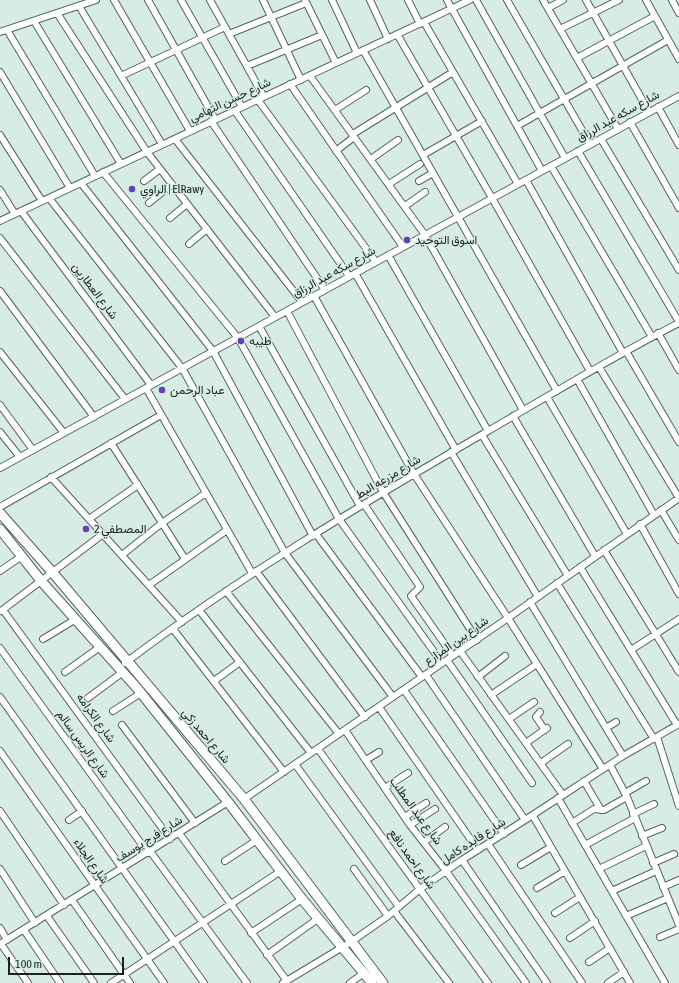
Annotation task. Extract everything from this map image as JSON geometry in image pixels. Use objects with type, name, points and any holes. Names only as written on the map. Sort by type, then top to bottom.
[{"type":"street","points":[[95,176],[3,31],[96,0]]},
{"type":"street","points":[[114,0],[190,131]]},
{"type":"street","points":[[148,0],[213,120],[325,290]]},
{"type":"street","points":[[181,0],[242,107]]},
{"type":"street","points":[[219,0],[211,1],[247,66],[261,98],[376,262]]},
{"type":"street","points":[[263,0],[301,80]]},
{"type":"street","points":[[332,0],[360,51],[396,107],[557,391]]},
{"type":"street","points":[[370,0],[388,39]]},
{"type":"street","points":[[408,0],[453,72],[518,184]]},
{"type":"street","points":[[447,0],[542,170]]},
{"type":"street","name":"شارع حسن التهامي","points":[[0,221],[470,0]]},
{"type":"street","points":[[476,0],[565,158]]},
{"type":"street","points":[[507,0],[590,144]]},
{"type":"street","points":[[543,0],[618,129]]},
{"type":"street","points":[[548,8],[563,0]]},
{"type":"street","points":[[586,0],[649,112]]},
{"type":"street","points":[[560,29],[619,0]]},
{"type":"street","points":[[646,0],[679,59]]},
{"type":"street","points":[[672,0],[679,13]]},
{"type":"street","points":[[229,34],[306,2],[336,63]]},
{"type":"street","points":[[79,6],[162,144]]},
{"type":"street","points":[[57,13],[147,152],[275,317]]},
{"type":"street","points":[[577,58],[655,16]]},
{"type":"street","points":[[34,21],[121,164]]},
{"type":"street","points":[[121,76],[225,27]]},
{"type":"street","points":[[397,34],[590,372]]},
{"type":"street","points":[[247,66],[322,35]]},
{"type":"street","points":[[517,126],[668,40]]},
{"type":"street","points":[[0,72],[70,188]]},
{"type":"street","points":[[336,151],[354,136],[396,107],[453,72]]},
{"type":"street","points":[[310,76],[425,235],[523,410]]},
{"type":"street","points":[[290,84],[402,247]]},
{"type":"street","points":[[335,110],[366,90]]},
{"type":"street","name":"شارع سكه عبد الرزاق","points":[[0,468],[679,96]]},
{"type":"street","points":[[658,107],[679,145]]},
{"type":"street","points":[[235,111],[352,275],[538,597]]},
{"type":"street","points":[[423,155],[482,121]]},
{"type":"street","points":[[630,122],[679,208]]},
{"type":"street","points":[[0,135],[42,201]]},
{"type":"street","points":[[601,138],[679,270]]},
{"type":"street","points":[[175,139],[302,302]]},
{"type":"street","points":[[371,159],[398,140]]},
{"type":"street","points":[[578,151],[679,323]]},
{"type":"street","points":[[389,184],[420,164]]},
{"type":"street","points":[[552,166],[652,337]]},
{"type":"street","points":[[144,181],[160,169]]},
{"type":"street","points":[[103,172],[238,338],[340,519],[532,783]]},
{"type":"street","points":[[419,182],[433,173]]},
{"type":"street","points":[[526,180],[624,352],[679,442]]},
{"type":"street","points":[[81,183],[214,350],[314,535],[424,676],[526,820]]},
{"type":"street","points":[[149,203],[172,184]]},
{"type":"street","name":"شارع العطارين","points":[[0,190],[148,386],[161,415],[206,494],[254,572],[365,717]]},
{"type":"street","points":[[405,206],[425,192]]},
{"type":"street","points":[[48,198],[182,368],[285,553],[393,697]]},
{"type":"street","points":[[170,218],[187,204]]},
{"type":"street","points":[[189,244],[207,229]]},
{"type":"street","points":[[0,238],[125,399]]},
{"type":"street","points":[[388,255],[488,431]]},
{"type":"street","points":[[0,292],[94,417]]},
{"type":"street","points":[[314,296],[414,474],[508,618],[603,769]]},
{"type":"street","points":[[287,311],[383,492],[477,640]]},
{"type":"street","name":"شارع مزرعه البط","points":[[88,698],[121,670],[128,661],[254,572],[383,492],[624,352],[679,323]]},
{"type":"street","points":[[259,326],[362,505],[420,588],[411,594],[411,596],[453,656]]},
{"type":"street","points":[[658,333],[679,370]]},
{"type":"street","points":[[0,352],[64,434]]},
{"type":"street","points":[[599,367],[679,498]]},
{"type":"street","points":[[577,379],[654,515]]},
{"type":"street","points":[[547,396],[627,534]]},
{"type":"street","points":[[0,405],[33,450]]},
{"type":"street","points":[[0,508],[51,477],[161,415]]},
{"type":"street","points":[[513,416],[595,556]]},
{"type":"street","points":[[0,432],[20,457]]},
{"type":"street","points":[[482,434],[568,576]]},
{"type":"street","points":[[111,443],[185,559]]},
{"type":"street","points":[[51,477],[182,622]]},
{"type":"street","points":[[89,519],[138,485]]},
{"type":"street","points":[[122,555],[162,523],[206,494]]},
{"type":"street","name":"شارع بين المزارع","points":[[244,799],[460,652],[679,498]]},
{"type":"street","points":[[661,510],[679,540]]},
{"type":"street","name":"شارع احمد زكي","points":[[0,513],[53,572],[244,799],[383,983]]},
{"type":"street","points":[[640,524],[679,594]]},
{"type":"street","name":"شارع احمد زكي","points":[[0,529],[42,582],[141,693],[302,898],[372,983]]},
{"type":"street","points":[[150,585],[227,530]]},
{"type":"street","points":[[2,611],[103,534]]},
{"type":"street","points":[[604,550],[679,672]]},
{"type":"street","points":[[0,571],[22,556]]},
{"type":"street","points":[[580,567],[678,724]]},
{"type":"street","points":[[557,583],[655,738],[679,806]]},
{"type":"street","points":[[226,591],[339,734]]},
{"type":"street","points":[[530,602],[623,756]]},
{"type":"street","points":[[199,610],[311,753]]},
{"type":"street","name":"شارع الكرامه","points":[[2,611],[170,838]]},
{"type":"street","points":[[42,639],[76,619]]},
{"type":"street","points":[[631,650],[679,619]]},
{"type":"street","points":[[173,629],[284,772]]},
{"type":"street","points":[[65,672],[100,647]]},
{"type":"street","name":"شارع الريس سالم","points":[[0,648],[247,983]]},
{"type":"street","points":[[460,652],[541,763],[561,797],[572,823],[665,983]]},
{"type":"street","points":[[478,676],[505,656]]},
{"type":"street","points":[[214,681],[240,662]]},
{"type":"street","points":[[491,695],[536,664]]},
{"type":"street","points":[[404,690],[504,834]]},
{"type":"street","points":[[113,711],[141,693]]},
{"type":"street","points":[[0,696],[204,983]]},
{"type":"street","points":[[509,719],[534,702]]},
{"type":"street","points":[[379,707],[478,850]]},
{"type":"street","points":[[526,743],[546,729],[536,717],[540,712]]},
{"type":"street","points":[[606,728],[616,722]]},
{"type":"street","name":"شارع فايده كامل","points":[[285,982],[352,942],[388,916],[420,889],[446,870],[533,816],[623,756],[678,724]]},
{"type":"street","points":[[122,725],[195,823]]},
{"type":"street","name":"شارع عبد المطلب","points":[[345,730],[410,825],[446,870],[526,983]]},
{"type":"street","points":[[541,763],[568,744]]},
{"type":"street","name":"شارع احمد نافع","points":[[318,749],[488,983]]},
{"type":"street","name":"شارع الجلاء","points":[[0,751],[164,983]]},
{"type":"street","points":[[366,760],[379,752]]},
{"type":"street","points":[[295,764],[448,983]]},
{"type":"street","points":[[610,765],[626,795],[656,871],[677,917],[679,926]]},
{"type":"street","points":[[385,788],[408,773]]},
{"type":"street","points":[[572,823],[594,809],[606,809],[646,781]]},
{"type":"street","points":[[584,782],[601,810]]},
{"type":"street","name":"شارع فرج يوسف","points":[[0,944],[228,802]]},
{"type":"street","points":[[405,816],[426,803]]},
{"type":"street","points":[[585,845],[654,804]]},
{"type":"street","points":[[410,825],[435,809]]},
{"type":"street","points":[[0,811],[64,905]]},
{"type":"street","points":[[69,820],[82,811]]},
{"type":"street","points":[[533,816],[630,983]]},
{"type":"street","points":[[424,842],[445,827]]},
{"type":"street","points":[[642,836],[662,828]]},
{"type":"street","points":[[179,833],[231,904],[285,982]]},
{"type":"street","points":[[225,861],[257,840]]},
{"type":"street","points":[[488,844],[582,983]]},
{"type":"street","points":[[599,869],[646,846]]},
{"type":"street","points":[[521,865],[551,847]]},
{"type":"street","points":[[653,863],[674,854]]},
{"type":"street","points":[[462,860],[548,983]]},
{"type":"street","points":[[0,869],[35,923]]},
{"type":"street","points":[[354,869],[388,916]]},
{"type":"street","points":[[111,983],[281,871]]},
{"type":"street","points":[[537,888],[565,871]]},
{"type":"street","points":[[612,891],[656,871]]},
{"type":"street","points":[[663,887],[679,880]]},
{"type":"street","points":[[555,912],[580,897]]},
{"type":"street","points":[[251,933],[302,898]]},
{"type":"street","points":[[626,916],[668,898]]},
{"type":"street","points":[[72,900],[130,983]]},
{"type":"street","points":[[47,916],[94,983]]},
{"type":"street","points":[[267,955],[318,918]]},
{"type":"street","points":[[570,938],[595,922]]},
{"type":"street","points":[[0,928],[7,940]]},
{"type":"street","points":[[660,937],[679,929]]},
{"type":"street","points":[[24,930],[60,983]]},
{"type":"street","points":[[0,944],[28,983]]},
{"type":"street","points":[[589,962],[610,948]]},
{"type":"street","points":[[608,983],[624,972]]},
{"type":"street","points":[[350,983],[364,973]]},
{"type":"place","name":"الراوي | ElRawy","points":[[132,189]]},
{"type":"place","name":"اسوق التوحيد","points":[[407,240]]},
{"type":"place","name":"طيبه","points":[[241,341]]},
{"type":"place","name":"عباد الرحمن","points":[[162,390]]},
{"type":"place","name":"المصطفي 2","points":[[86,529]]}]
